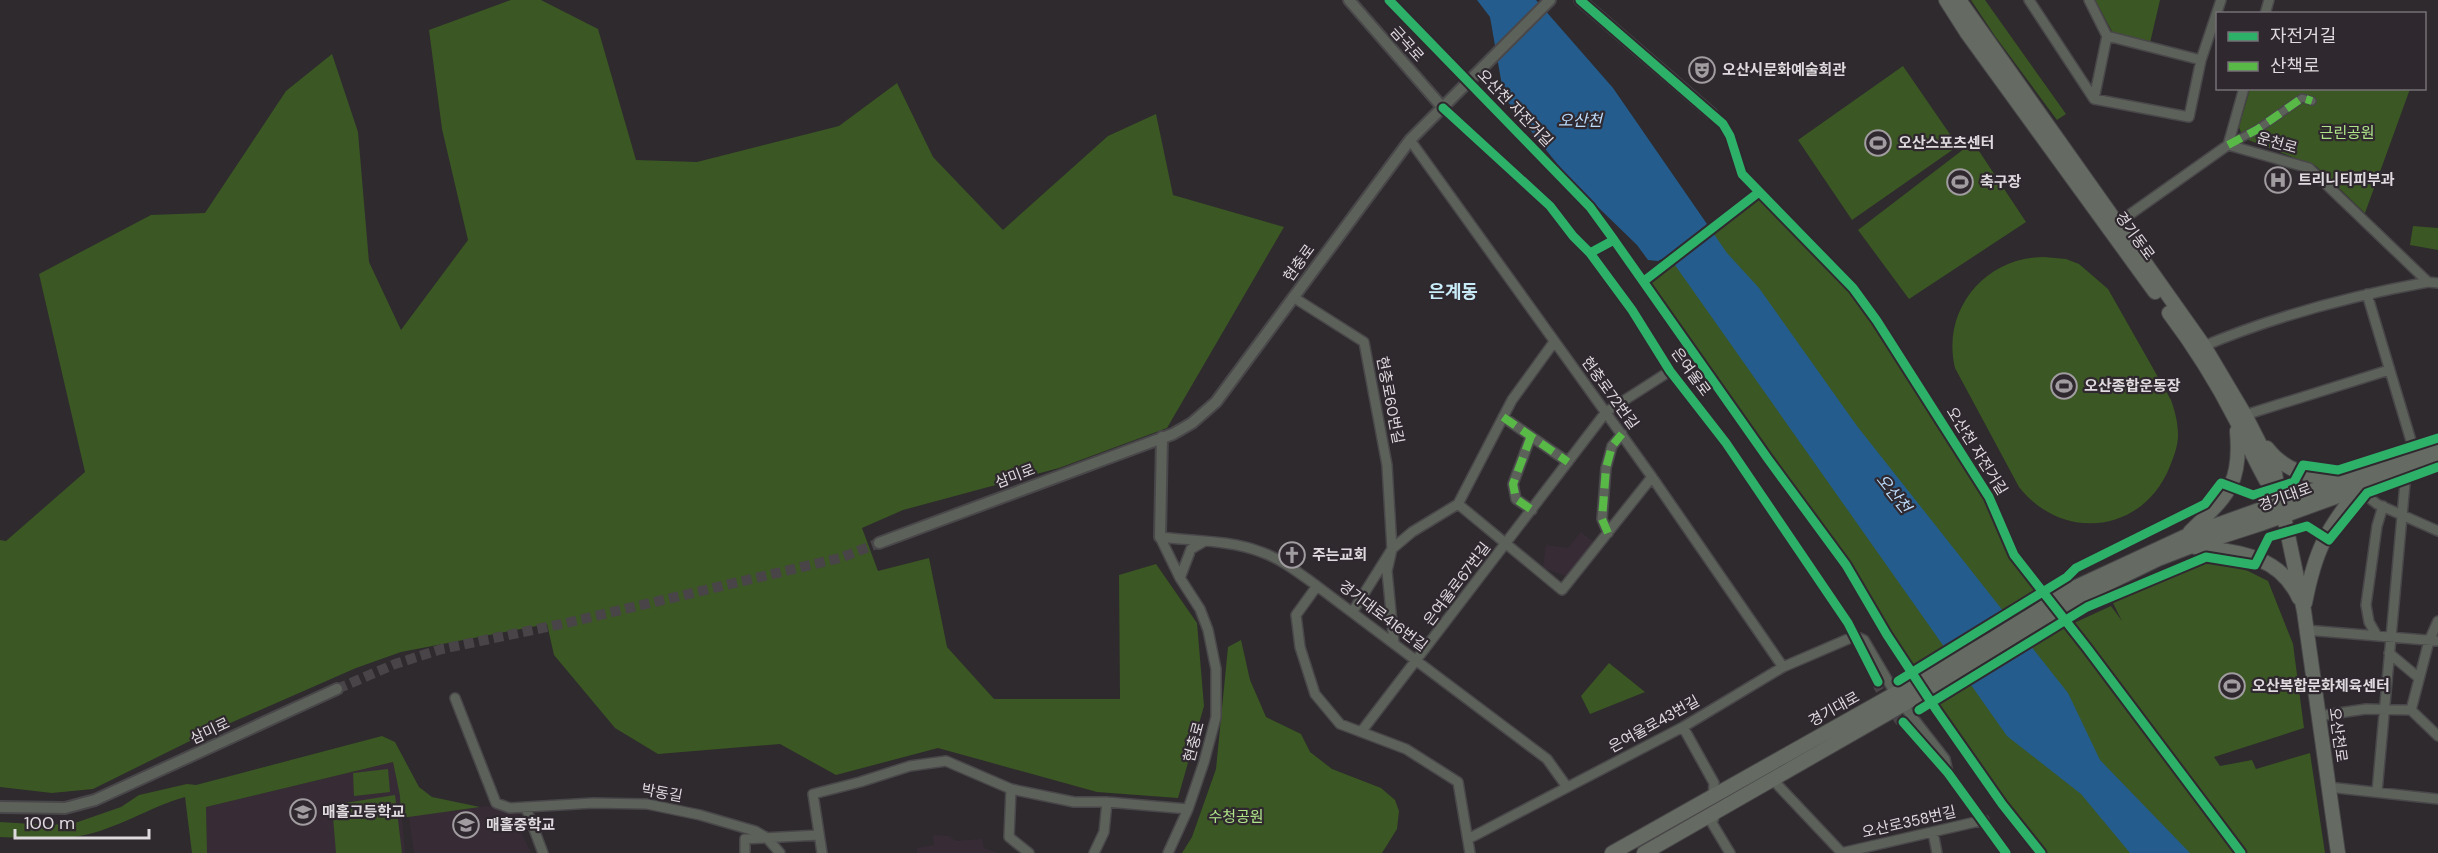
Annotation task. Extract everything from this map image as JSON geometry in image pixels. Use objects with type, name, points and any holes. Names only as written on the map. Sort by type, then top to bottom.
[{"type":"main road","name":"경기동로","points":[[1946,0],[1967,33],[2113,226]]},
{"type":"main road","name":"경기동로","points":[[1959,0],[2199,348],[2241,417],[2262,478],[2281,509]]},
{"type":"main road","points":[[2241,417],[2270,452],[2287,467],[2310,477],[2339,480]]},
{"type":"main road","points":[[2241,417],[2239,453],[2231,486],[2187,541],[2245,553],[2265,561],[2284,577],[2297,594],[2304,611]]},
{"type":"main road","name":"경기대로","points":[[2281,509],[2339,480],[2438,446]]},
{"type":"main road","name":"경기대로","points":[[1644,853],[1772,780],[1903,697],[2078,592],[2158,559],[2187,541],[2281,509],[2363,487],[2438,460]]},
{"type":"main road","points":[[2304,611],[2320,545],[2335,521],[2363,487]]},
{"type":"main road","name":"오산천로","points":[[2281,509],[2304,611],[2338,853]]},
{"type":"main road","name":"경기대로","points":[[1612,853],[1713,796],[1903,697]]},
{"type":"street","name":"금곡로","points":[[1349,0],[1443,108]]},
{"type":"street","name":"현충로","points":[[1162,437],[1173,434],[1191,423],[1216,402],[1410,140],[1550,0]]},
{"type":"street","points":[[1580,0],[1712,114]]},
{"type":"street","points":[[2029,0],[2094,99],[2189,117],[2201,60],[2216,15]]},
{"type":"street","points":[[2089,0],[2107,36],[2094,99]]},
{"type":"street","points":[[2258,0],[2268,2]]},
{"type":"street","points":[[2107,36],[2201,60]]},
{"type":"street","points":[[2228,145],[2243,90]]},
{"type":"street","points":[[2113,226],[2228,145],[2258,129],[2302,98],[2313,100]]},
{"type":"street","name":"은여울로","points":[[1443,108],[1550,207],[1590,253],[1625,301],[1670,371],[1726,443],[1855,636],[1878,682]]},
{"type":"street","name":"현충로72번길","points":[[1410,140],[1622,434],[1783,667]]},
{"type":"street","name":"운천로","points":[[2228,145],[2309,168],[2433,282]]},
{"type":"street","points":[[2199,348],[2259,325],[2367,294],[2433,282]]},
{"type":"street","points":[[2367,294],[2415,454]]},
{"type":"street","name":"현충로60번길","points":[[1293,297],[1364,342],[1387,465],[1392,549],[1387,572],[1394,643]]},
{"type":"street","points":[[1353,611],[1392,549],[1412,532],[1458,504],[1512,400],[1554,342]]},
{"type":"street","points":[[2241,417],[2389,370]]},
{"type":"street","name":"은여울로67번길","points":[[1361,732],[1606,412],[1670,371]]},
{"type":"street","points":[[1503,417],[1568,462]]},
{"type":"street","points":[[1608,533],[1602,519],[1606,468],[1612,446],[1622,434]]},
{"type":"street","points":[[1531,436],[1513,484],[1516,499],[1532,510]]},
{"type":"street","points":[[1162,437],[1160,537],[1261,551],[1317,586]]},
{"type":"street","name":"삼미로","points":[[879,543],[1162,437]]},
{"type":"street","points":[[2377,792],[2406,472]]},
{"type":"street","points":[[1458,504],[1562,590],[1652,477]]},
{"type":"street","points":[[2363,487],[2368,497],[2383,506],[2438,531]]},
{"type":"street","points":[[2377,636],[2369,622],[2366,605],[2377,526],[2383,506]]},
{"type":"street","name":"현충로","points":[[1160,537],[1180,578],[1200,609],[1208,630],[1215,669],[1216,717],[1188,809],[1168,853]]},
{"type":"street","points":[[1180,578],[1191,549],[1204,542]]},
{"type":"street","name":"경기대로416번길","points":[[1470,853],[1458,782],[1406,749],[1340,724],[1315,694],[1300,647],[1296,615],[1317,586],[1547,759],[1567,787]]},
{"type":"street","points":[[2411,710],[2438,621]]},
{"type":"street","points":[[2306,630],[2433,641]]},
{"type":"street","points":[[1855,636],[1864,640],[1903,697],[1945,759],[1948,773]]},
{"type":"street","name":"은여울로43번길","points":[[1467,839],[1683,727],[1783,667],[1855,636]]},
{"type":"street","points":[[2389,653],[2419,678]]},
{"type":"street","name":"삼미로","points":[[0,807],[65,808],[94,800],[337,689]]},
{"type":"street","name":"박동길","points":[[454,698],[479,755],[490,794],[496,803],[510,808],[592,802],[647,804],[700,815],[755,831],[767,838],[780,853]]},
{"type":"street","points":[[2319,716],[2384,708],[2411,710],[2438,736]]},
{"type":"street","points":[[1903,722],[1948,773],[2006,853]]},
{"type":"street","points":[[1683,727],[1714,783],[1713,796],[1716,812],[1712,823],[1730,853]]},
{"type":"street","points":[[822,853],[813,794],[910,766],[946,761],[1011,789],[1074,802],[1107,802],[1188,809]]},
{"type":"street","points":[[1772,780],[1841,853]]},
{"type":"street","points":[[2328,787],[2438,799]]},
{"type":"street","points":[[1011,789],[1009,837],[1029,853]]},
{"type":"street","points":[[1094,853],[1104,832],[1107,802]]},
{"type":"street","points":[[526,808],[543,853]]},
{"type":"street","name":"오산로358번길","points":[[1841,853],[1984,820]]},
{"type":"street","points":[[1934,832],[1937,853]]},
{"type":"street","points":[[745,853],[745,839],[819,835]]},
{"type":"shaded area","points":[[1581,532],[1596,544],[1570,577],[1543,568],[1546,545],[1568,548]]},
{"type":"shaded area","name":"매홀고등학교","points":[[393,762],[400,796],[405,853],[207,853],[206,807]]},
{"type":"shaded area","name":"매홀중학교","points":[[488,806],[519,815],[522,834],[531,853],[414,853],[409,816]]},
{"type":"shaded area","points":[[933,835],[949,836],[956,841],[982,839],[984,848],[998,853],[917,853],[917,848],[934,845]]},
{"type":"green space","points":[[511,0],[541,0],[598,29],[636,160],[697,162],[839,126],[897,83],[933,157],[1003,230],[1108,136],[1156,114],[1173,195],[1284,227],[1167,428],[1059,468],[903,510],[862,528],[878,571],[929,558],[947,647],[994,699],[1120,699],[1119,575],[1156,564],[1197,623],[1204,706],[1178,798],[1097,792],[938,748],[836,775],[780,744],[658,754],[615,728],[554,655],[547,624],[401,652],[356,668],[196,738],[93,789],[52,793],[0,787],[0,540],[6,541],[85,472],[39,274],[151,215],[205,213],[286,91],[332,54],[358,132],[369,262],[401,330],[468,240],[442,129],[429,30]]},
{"type":"green space","points":[[1971,0],[1985,0],[2066,114],[2057,120]]},
{"type":"green space","points":[[2095,0],[2160,0],[2150,43],[2114,35]]},
{"type":"green space","name":"오산스포츠센터","points":[[1903,66],[1958,146],[1852,220],[1798,140]]},
{"type":"green space","name":"근린공원","points":[[2250,90],[2410,90],[2365,213],[2316,166],[2243,138],[2239,127]]},
{"type":"green space","name":"축구장","points":[[1973,142],[2026,222],[1909,299],[1858,230]]},
{"type":"green space","points":[[1759,192],[1853,288],[1877,321],[1989,497],[2014,555],[2195,792],[2074,623],[2111,606],[2122,621],[2113,603],[2196,562],[2230,562],[2268,581],[2293,644],[2304,728],[2214,757],[2220,766],[2252,760],[2256,769],[2310,753],[2325,853],[2041,853],[2002,804],[1937,711],[1887,635],[1846,565],[1690,349],[1644,281]]},
{"type":"green space","points":[[2413,226],[2438,228],[2438,250],[2410,245]]},
{"type":"green space","name":"오산종합운동장","points":[[2044,257],[2066,259],[2079,264],[2108,289],[2171,400],[2176,417],[2177,447],[2158,488],[2142,505],[2122,517],[2101,523],[2079,523],[2058,517],[2037,505],[2019,487],[1955,368],[1952,347],[1955,326],[1961,307],[1972,291],[1986,277],[2003,266],[2023,259]]},
{"type":"green space","name":"수청공원","points":[[1241,640],[1250,680],[1266,717],[1301,734],[1310,752],[1332,769],[1381,788],[1395,800],[1399,811],[1397,829],[1382,853],[1182,853],[1192,837],[1216,769],[1228,647]]},
{"type":"green space","points":[[1609,663],[1645,692],[1590,714],[1581,696]]},
{"type":"green space","points":[[382,736],[395,742],[419,787],[432,797],[480,807],[401,818],[400,796],[393,762],[206,807],[207,853],[192,853],[185,797],[94,833],[50,839],[0,837],[0,822],[48,825],[75,823],[121,807],[139,795],[187,784],[196,785]]},
{"type":"green space","points":[[388,769],[390,792],[354,796],[353,773]]},
{"type":"green space","points":[[395,795],[402,853],[336,853],[332,805]]},
{"type":"water","name":"오산천","points":[[1477,0],[1536,0],[1613,88],[1727,253],[1759,288],[1857,426],[2068,693],[2100,760],[2190,853],[2130,853],[2081,794],[2007,736],[1670,258],[1666,257],[1658,261],[1648,260],[1637,245],[1570,180],[1504,97],[1490,17]]},
{"type":"pier","points":[[2009,613],[2031,641],[1965,682],[1944,652]]},
{"type":"tunnel","points":[[337,689],[395,664],[442,649],[566,623],[840,558],[879,543]]},
{"type":"tunnel","points":[[1878,682],[1878,687],[1899,721],[1903,722]]},
{"type":"marked path","points":[[2228,145],[2258,129],[2302,98],[2312,101]]},
{"type":"marked path","points":[[1503,417],[1568,462]]},
{"type":"marked path","points":[[1608,533],[1602,519],[1606,468],[1612,446],[1622,434]]},
{"type":"marked path","points":[[1531,436],[1513,484],[1516,499],[1532,510]]},
{"type":"cycle path","name":"오산천 자전거길","points":[[1389,0],[1590,207],[1614,240]]},
{"type":"cycle path","name":"오산천 자전거길","points":[[1580,0],[1723,124],[1730,136],[1742,174],[1853,288],[1877,321],[1989,497],[2014,555],[2241,853]]},
{"type":"cycle path","points":[[1443,108],[1550,206],[1573,236],[1590,253],[1632,310],[1670,371],[1726,443],[1848,623],[1878,682]]},
{"type":"cycle path","points":[[1644,281],[1759,192]]},
{"type":"cycle path","points":[[1590,253],[1614,240],[1768,459],[1846,565],[1887,635],[1937,711],[2002,804],[2041,853]]},
{"type":"cycle path","points":[[1898,681],[2067,577],[2076,568],[2205,504],[2221,483],[2253,495],[2294,482],[2303,465],[2338,470],[2438,438]]},
{"type":"cycle path","points":[[1919,710],[2087,607],[2206,557],[2255,565],[2269,537],[2307,526],[2329,540],[2367,493],[2438,467]]},
{"type":"cycle path","points":[[1903,722],[1948,773],[2006,853]]},
{"type":"place","name":"오산시문화예술회관","points":[[1702,70]]},
{"type":"place","name":"오산스포츠센터","points":[[1878,143]]},
{"type":"place","name":"트리니티피부과","points":[[2278,180]]},
{"type":"place","name":"축구장","points":[[1960,182]]},
{"type":"place","name":"오산종합운동장","points":[[2064,386]]},
{"type":"place","name":"주는교회","points":[[1292,555]]},
{"type":"place","name":"오산복합문화체육센터","points":[[2232,686]]},
{"type":"place","name":"매홀고등학교","points":[[303,812]]},
{"type":"place","name":"매홀중학교","points":[[466,825]]},
{"type":"district","name":"은계동","points":[[1453,292]]}]
